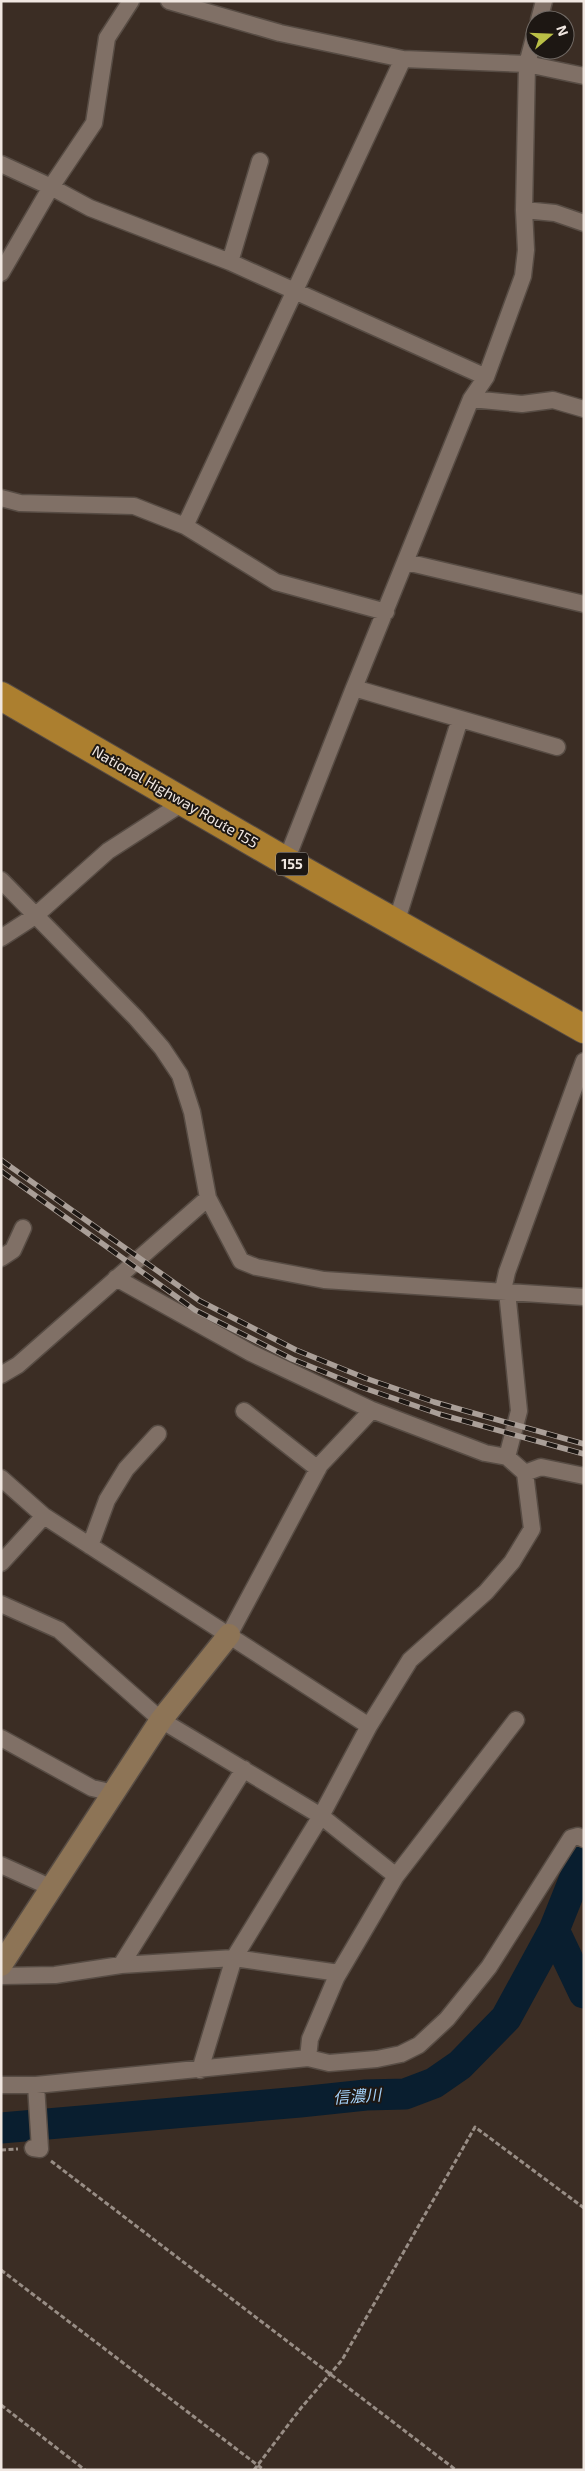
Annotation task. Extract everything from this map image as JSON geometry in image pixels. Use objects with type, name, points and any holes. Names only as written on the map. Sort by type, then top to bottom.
[{"type":"highway","name":"National Highway Route 155","points":[[1,696],[286,861],[584,1029]]},
{"type":"street","points":[[1,273],[51,187],[94,123],[107,38],[131,1]]},
{"type":"street","points":[[169,1],[280,33],[403,59],[526,64],[584,76]]},
{"type":"street","points":[[185,526],[403,59]]},
{"type":"street","points":[[286,861],[471,399],[486,377],[522,276],[526,250],[524,210],[527,60]]},
{"type":"street","points":[[230,262],[260,161]]},
{"type":"street","points":[[1,164],[51,187],[90,208],[230,262],[486,377]]},
{"type":"street","points":[[524,210],[555,213],[584,223]]},
{"type":"street","points":[[471,399],[522,404],[553,400],[584,409]]},
{"type":"street","points":[[1,498],[20,503],[134,506],[185,526],[276,582],[386,612]]},
{"type":"street","points":[[406,562],[584,604]]},
{"type":"street","points":[[354,688],[557,747]]},
{"type":"street","points":[[396,923],[460,719]]},
{"type":"street","points":[[1,938],[35,916],[108,852],[184,802]]},
{"type":"street","points":[[1,880],[136,1018],[162,1048],[180,1074],[192,1112],[208,1198],[241,1262],[256,1267],[324,1280],[505,1290],[584,1297]]},
{"type":"street","points":[[507,1457],[519,1412],[505,1290],[506,1272],[584,1061]]},
{"type":"street","points":[[1,1375],[18,1365],[208,1198]]},
{"type":"street","points":[[1,1258],[13,1250],[23,1228]]},
{"type":"street","points":[[116,1278],[251,1354],[372,1410],[485,1453],[507,1457],[525,1473],[532,1529],[512,1562],[486,1592],[410,1660],[369,1726],[321,1816],[234,1958],[200,2070]]},
{"type":"street","points":[[1,1965],[161,1720],[229,1635],[318,1468],[372,1410]]},
{"type":"street","points":[[244,1411],[318,1468]]},
{"type":"street","points":[[90,1546],[107,1500],[126,1469],[158,1434]]},
{"type":"street","points":[[525,1473],[541,1467],[584,1476]]},
{"type":"street","points":[[1,1478],[44,1516],[369,1726]]},
{"type":"street","points":[[1,1563],[44,1516]]},
{"type":"street","points":[[1,1604],[59,1630],[161,1720],[321,1816],[396,1876]]},
{"type":"street","points":[[308,2058],[310,2039],[339,1973],[396,1876],[516,1720]]},
{"type":"street","points":[[1,1738],[92,1788],[114,1793]]},
{"type":"street","points":[[121,1965],[244,1769]]},
{"type":"street","points":[[1,2085],[36,2085],[308,2058],[329,2064],[377,2059],[401,2054],[418,2045],[448,2019],[490,1967],[571,1838],[578,1836],[584,1839]]},
{"type":"street","points":[[1,1865],[52,1888]]},
{"type":"street","points":[[1,1976],[55,1975],[121,1965],[234,1958],[339,1973]]},
{"type":"street","points":[[36,2085],[38,2145]]},
{"type":"path","points":[[254,2470],[342,2360],[475,2127],[584,2208]]},
{"type":"path","points":[[38,2145],[46,2158],[65,2173],[456,2470]]},
{"type":"path","points":[[1,2270],[264,2470]]},
{"type":"path","points":[[1,2405],[85,2470]]},
{"type":"waterway","name":"信濃川","points":[[1,2128],[366,2095],[405,2094],[434,2083],[460,2065],[506,2018],[554,1930],[584,1855]]},
{"type":"waterway","points":[[554,1930],[584,1993]]},
{"type":"railway","points":[[1,1160],[200,1301],[296,1350],[365,1378],[434,1402],[584,1444]]},
{"type":"railway","points":[[1,1171],[195,1310],[292,1359],[361,1387],[439,1414],[584,1454]]}]
